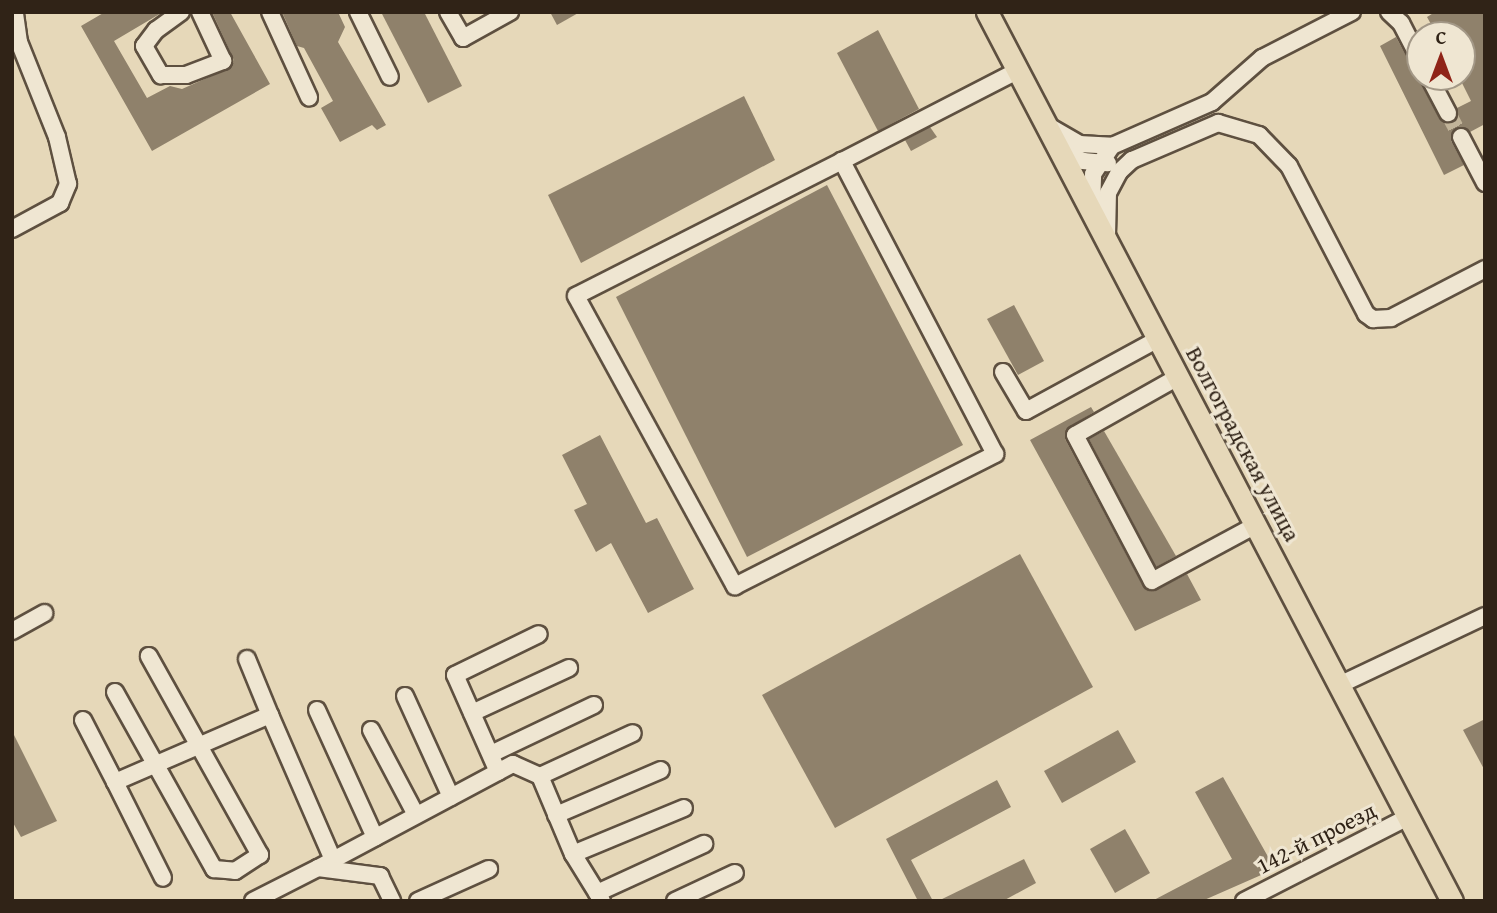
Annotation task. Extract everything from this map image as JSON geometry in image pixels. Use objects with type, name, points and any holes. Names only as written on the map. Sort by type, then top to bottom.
[{"type":"main road","name":"Волгоградская улица","points":[[987,12],[1452,901]]},
{"type":"lane","points":[[12,229],[60,203],[68,184],[57,137],[19,42],[15,12]]},
{"type":"lane","points":[[181,12],[156,30],[145,46],[161,75],[186,75],[223,61],[200,12]]},
{"type":"lane","points":[[270,12],[309,97]]},
{"type":"lane","points":[[358,12],[390,77]]},
{"type":"lane","points":[[448,12],[463,38],[510,12]]},
{"type":"lane","points":[[1096,220],[1090,184],[1097,162],[1112,146],[1212,103],[1262,58],[1352,12]]},
{"type":"lane","points":[[1389,12],[1401,23],[1406,33]]},
{"type":"lane","points":[[842,160],[995,454],[735,586],[576,296],[842,160],[1017,71]]},
{"type":"lane","points":[[1436,91],[1448,113]]},
{"type":"lane","points":[[1044,122],[1067,140],[1112,146]]},
{"type":"lane","points":[[1060,152],[1097,162],[1132,160],[1218,123],[1259,135],[1289,166],[1366,314],[1373,319],[1391,318],[1485,269]]},
{"type":"lane","points":[[1461,136],[1485,183]]},
{"type":"lane","points":[[1107,242],[1108,193],[1132,160]]},
{"type":"lane","points":[[1003,372],[1026,411],[1158,339]]},
{"type":"lane","points":[[1178,377],[1074,435],[1152,581],[1256,525]]},
{"type":"lane","points":[[12,631],[44,613]]},
{"type":"lane","points":[[1339,685],[1485,616]]},
{"type":"lane","points":[[499,772],[455,675],[539,634]]},
{"type":"lane","points":[[115,692],[214,869],[235,871],[260,855],[196,747],[149,656]]},
{"type":"lane","points":[[247,659],[333,860]]},
{"type":"lane","points":[[472,713],[569,668]]},
{"type":"lane","points":[[405,696],[451,797]]},
{"type":"lane","points":[[491,754],[594,705]]},
{"type":"lane","points":[[317,710],[376,837]]},
{"type":"lane","points":[[115,782],[270,715]]},
{"type":"lane","points":[[83,720],[163,878]]},
{"type":"lane","points":[[372,730],[416,815]]},
{"type":"lane","points":[[540,776],[633,733]]},
{"type":"lane","points":[[253,901],[513,764],[540,776],[573,854],[599,897],[704,844]]},
{"type":"lane","points":[[556,815],[661,770]]},
{"type":"lane","points":[[573,854],[684,808]]},
{"type":"lane","name":"142-й проезд","points":[[1244,901],[1408,817]]},
{"type":"lane","points":[[318,868],[380,876],[391,901]]},
{"type":"lane","points":[[418,901],[489,869]]},
{"type":"lane","points":[[675,901],[735,873]]},
{"type":"building","points":[[105,12],[163,12],[114,41],[147,98],[170,86],[182,89],[232,67],[234,60],[212,12],[230,12],[270,84],[152,151],[81,26]]},
{"type":"building","points":[[282,12],[338,12],[345,27],[338,42],[386,125],[377,130],[372,125],[340,142],[321,108],[333,101],[304,48],[297,46]]},
{"type":"building","points":[[381,12],[424,12],[462,86],[428,103]]},
{"type":"building","points":[[550,12],[580,12],[557,25]]},
{"type":"building","points":[[1435,12],[1485,12],[1485,124],[1470,132],[1462,127],[1453,131],[1451,141],[1464,165],[1444,175],[1380,46],[1396,37],[1406,56],[1406,91],[1425,91],[1439,118],[1453,122],[1457,108],[1471,101],[1466,91],[1476,91],[1476,21],[1429,21],[1427,17]]},
{"type":"building","points":[[878,30],[919,109],[878,131],[837,53]]},
{"type":"building","points":[[744,96],[775,160],[581,263],[548,195]]},
{"type":"building","points":[[930,127],[937,137],[911,151],[905,140]]},
{"type":"building","points":[[827,185],[963,445],[747,557],[616,297]]},
{"type":"building","points":[[1014,305],[1044,361],[1018,375],[987,319]]},
{"type":"building","points":[[1091,407],[1094,412],[1066,429],[1065,439],[1143,586],[1156,590],[1187,574],[1201,600],[1135,631],[1030,440]]},
{"type":"building","points":[[1104,431],[1176,556],[1156,567],[1089,439]]},
{"type":"building","points":[[600,435],[646,523],[657,518],[694,589],[648,613],[611,543],[596,552],[574,510],[587,504],[562,455]]},
{"type":"building","points":[[1020,554],[1093,687],[835,828],[762,695]]},
{"type":"building","points":[[1485,719],[1485,771],[1463,730]]},
{"type":"building","points":[[1118,730],[1136,762],[1062,803],[1044,771]]},
{"type":"building","points":[[12,731],[57,821],[21,837],[12,821]]},
{"type":"building","points":[[1223,777],[1275,869],[1202,901],[1152,901],[1232,859],[1195,792]]},
{"type":"building","points":[[997,780],[1011,807],[911,860],[933,901],[918,901],[886,839]]},
{"type":"building","points":[[1125,829],[1150,873],[1115,893],[1090,849]]},
{"type":"building","points":[[1024,859],[1036,883],[1003,901],[938,901]]},
{"type":"tunnel","points":[[1448,113],[1461,137]]}]
